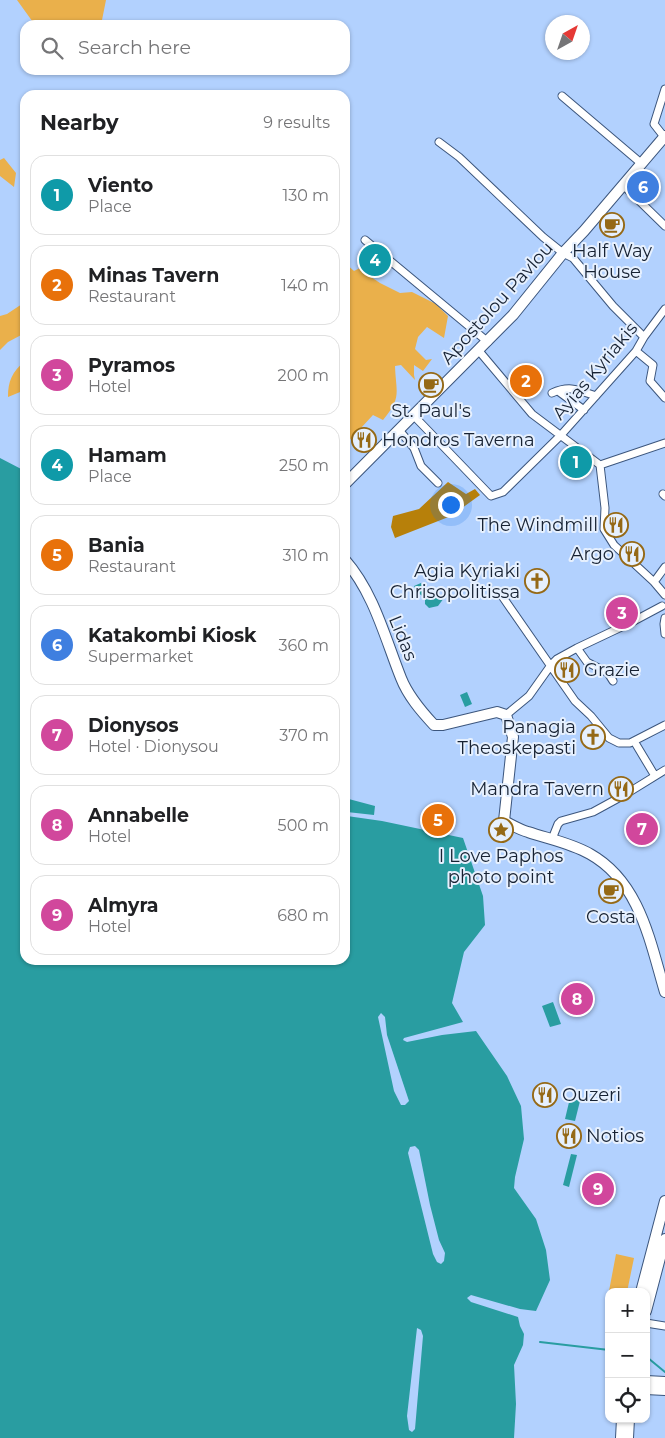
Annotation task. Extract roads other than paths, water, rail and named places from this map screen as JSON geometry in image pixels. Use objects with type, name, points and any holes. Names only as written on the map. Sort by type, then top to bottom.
[{"type":"main road","name":"Apostolou Pavlou","points":[[350,479],[513,315],[563,253],[665,137]]},
{"type":"main road","name":"Lidas","points":[[350,568],[368,596],[388,641],[401,679],[409,694],[434,725],[443,725],[497,712],[506,715]]},
{"type":"main road","points":[[506,715],[513,737],[504,821],[527,832],[589,853],[611,869],[627,888],[641,917],[665,992]]},
{"type":"main road","points":[[642,1288],[665,1200]]},
{"type":"main road","points":[[650,1296],[665,1239]]},
{"type":"main road","points":[[650,1381],[665,1382]]},
{"type":"main road","points":[[650,1389],[665,1390]]},
{"type":"main road","points":[[621,1438],[622,1423]]},
{"type":"main road","points":[[628,1438],[629,1423]]},
{"type":"street","points":[[665,89],[654,124],[665,137]]},
{"type":"street","points":[[562,96],[642,164]]},
{"type":"street","points":[[439,142],[459,157],[543,237],[563,253],[573,258],[612,306],[644,337]]},
{"type":"street","points":[[623,185],[665,226]]},
{"type":"street","points":[[366,240],[488,342]]},
{"type":"street","name":"Ayias Kyriakis","points":[[414,416],[491,496],[503,492],[561,435],[636,352],[644,337],[665,309]]},
{"type":"street","points":[[479,351],[532,414],[600,465],[605,508],[604,529],[614,544],[665,595]]},
{"type":"street","points":[[636,352],[653,365],[651,382],[665,398]]},
{"type":"street","points":[[584,410],[555,392],[574,388],[596,396]]},
{"type":"street","points":[[399,430],[414,448],[421,466],[438,483]]},
{"type":"street","points":[[600,465],[665,443]]},
{"type":"street","points":[[654,582],[665,567]]},
{"type":"street","points":[[502,596],[575,701],[597,722],[609,738],[619,743],[634,741],[665,725]]},
{"type":"street","points":[[506,715],[528,696],[551,665],[577,648],[664,606]]},
{"type":"street","points":[[665,618],[665,634]]},
{"type":"street","points":[[577,648],[587,662],[608,673],[613,681]]},
{"type":"street","points":[[634,741],[656,776]]},
{"type":"street","points":[[552,839],[561,821],[593,812],[665,770]]},
{"type":"street","points":[[650,1324],[665,1326]]},
{"type":"waterway","points":[[540,1342],[605,1350]]},
{"type":"waterway","points":[[650,1360],[665,1372]]},
{"type":"place","name":"Katakombi Kiosk","points":[[643,187]]},
{"type":"place","name":"Half Way House","points":[[612,225]]},
{"type":"place","name":"Hamam","points":[[375,260]]},
{"type":"place","name":"Minas Tavern","points":[[526,381]]},
{"type":"place","name":"St. Paul's","points":[[431,385]]},
{"type":"place","name":"Hondros Taverna","points":[[364,440]]},
{"type":"place","name":"Viento","points":[[576,462]]},
{"type":"place","name":"The Windmill","points":[[616,525]]},
{"type":"place","name":"Argo","points":[[632,554]]},
{"type":"place","name":"Agia Kyriaki Chrisopolitissa","points":[[537,581]]},
{"type":"place","name":"Pyramos","points":[[622,613]]},
{"type":"place","name":"Grazie","points":[[567,670]]},
{"type":"place","name":"Panagia Theoskepasti","points":[[593,737]]},
{"type":"place","name":"Mandra Tavern","points":[[621,789]]},
{"type":"place","name":"Bania","points":[[438,820]]},
{"type":"place","name":"Dionysos","points":[[642,829]]},
{"type":"place","name":"I Love Paphos photo point","points":[[501,830]]},
{"type":"place","name":"Costa","points":[[611,891]]},
{"type":"place","name":"Annabelle","points":[[577,999]]},
{"type":"place","name":"Ouzeri","points":[[545,1095]]},
{"type":"place","name":"Notios","points":[[569,1136]]},
{"type":"place","name":"Almyra","points":[[598,1189]]}]
